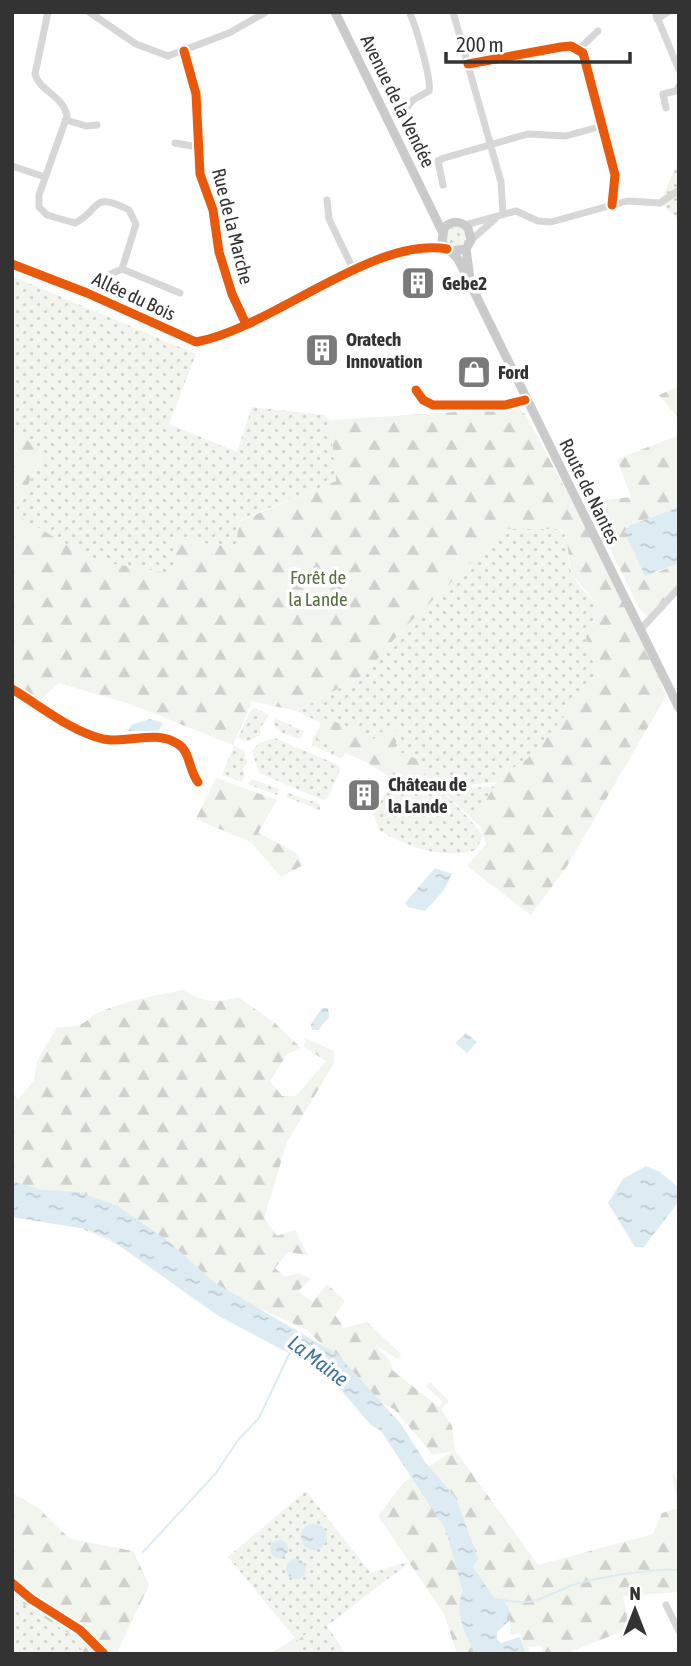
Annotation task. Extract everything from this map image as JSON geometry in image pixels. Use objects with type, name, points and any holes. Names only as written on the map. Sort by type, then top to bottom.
[{"type":"main road","name":"Avenue de la Vendée","points":[[335,12],[430,205],[442,235]]},
{"type":"main road","name":"Avenue de la Vendée","points":[[430,205],[451,223]]},
{"type":"main road","points":[[451,223],[465,225],[471,240],[466,249],[450,250],[442,235],[451,223]]},
{"type":"main road","name":"Route de Nantes","points":[[466,249],[472,289]]},
{"type":"main road","name":"Route de Nantes","points":[[450,250],[472,289],[679,708]]},
{"type":"street","points":[[47,12],[35,74],[38,84],[64,106],[66,120],[45,177],[38,200],[39,207],[47,215],[75,223],[96,203],[110,202],[129,209],[136,224],[122,269]]},
{"type":"street","points":[[89,12],[158,55],[168,56],[267,12]]},
{"type":"street","points":[[404,112],[413,100],[429,90],[431,85],[421,54],[416,25],[409,12]]},
{"type":"street","points":[[453,12],[501,182],[501,215]]},
{"type":"street","points":[[668,12],[656,16],[679,70]]},
{"type":"street","points":[[468,64],[561,47],[579,49],[598,31]]},
{"type":"street","points":[[579,49],[586,61],[615,175],[612,205]]},
{"type":"street","name":"Rue de la Marche","points":[[184,51],[196,94],[200,174],[214,210],[219,252],[243,325]]},
{"type":"street","points":[[666,108],[663,94],[676,91],[679,86]]},
{"type":"street","points":[[66,120],[86,126],[97,125]]},
{"type":"street","points":[[443,185],[438,160],[535,132],[566,136],[602,126]]},
{"type":"street","points":[[174,143],[199,147]]},
{"type":"street","points":[[12,166],[45,177]]},
{"type":"street","points":[[465,225],[516,211],[551,222],[637,200],[660,203],[679,190]]},
{"type":"street","points":[[327,200],[329,219],[354,271]]},
{"type":"street","points":[[471,240],[501,215]]},
{"type":"street","points":[[418,249],[442,235]]},
{"type":"street","points":[[418,249],[450,250]]},
{"type":"street","name":"Allée du Bois","points":[[12,264],[87,293],[196,342],[243,325],[393,252],[418,249]]},
{"type":"street","points":[[87,293],[98,280],[122,269],[180,293]]},
{"type":"street","points":[[416,390],[423,400],[433,405],[505,405],[525,400]]},
{"type":"street","points":[[640,630],[679,588]]},
{"type":"street","points":[[12,689],[94,736],[115,740],[159,737],[177,743],[185,750],[198,782]]},
{"type":"street","points":[[12,1583],[31,1600],[80,1630],[104,1654]]},
{"type":"street","points":[[666,1605],[679,1631]]},
{"type":"green space","points":[[679,160],[679,220],[660,203]]},
{"type":"green space","points":[[452,227],[460,227],[466,237],[460,247],[452,247],[446,241],[446,233]]},
{"type":"green space","points":[[12,276],[196,354],[169,424],[237,452],[252,407],[324,415],[330,420],[336,481],[240,520],[236,548],[173,574],[96,561],[14,514],[42,457],[12,423]]},
{"type":"green space","points":[[679,386],[679,419],[659,395]]},
{"type":"green space","name":"Forêt de la Lande","points":[[519,408],[527,417],[642,633],[666,696],[567,866],[531,915],[467,866],[486,844],[477,816],[500,776],[527,759],[567,713],[596,673],[586,637],[599,607],[571,573],[566,534],[560,529],[506,529],[402,630],[364,675],[296,711],[252,701],[233,745],[130,704],[59,683],[40,700],[12,687],[12,423],[42,456],[14,514],[96,561],[173,574],[177,538],[235,548],[240,521],[336,481],[330,420]]},
{"type":"green space","points":[[679,435],[679,507],[631,525],[656,573],[679,563],[679,584],[648,617],[639,608],[587,502],[631,497],[617,459]]},
{"type":"green space","points":[[506,529],[555,529],[566,536],[573,576],[599,607],[586,637],[596,673],[546,752],[510,781],[464,785],[436,782],[297,711],[364,675],[402,630]]},
{"type":"green space","points":[[255,708],[269,715],[260,728],[260,735],[248,742],[238,738],[251,710]]},
{"type":"green space","points":[[275,718],[304,731],[300,739],[280,732],[273,724]]},
{"type":"green space","points":[[323,718],[363,731],[365,739],[370,742],[390,725],[400,734],[393,749],[421,761],[429,769],[419,780],[400,776],[394,780],[368,763],[314,739]]},
{"type":"green space","points":[[313,735],[346,751],[343,757],[312,745]]},
{"type":"green space","points":[[275,738],[338,765],[340,770],[328,798],[323,800],[259,773],[252,751],[259,743]]},
{"type":"green space","points":[[234,746],[244,750],[247,763],[242,769],[245,774],[242,782],[222,775]]},
{"type":"green space","points":[[411,774],[442,793],[468,818],[483,836],[476,850],[439,853],[401,842],[379,830],[374,815],[394,775]]},
{"type":"green space","points":[[216,778],[277,800],[258,833],[295,852],[303,865],[281,877],[251,842],[196,819]]},
{"type":"green space","points":[[253,779],[279,789],[277,795],[247,784]]},
{"type":"green space","points":[[436,785],[468,788],[510,785],[484,830]]},
{"type":"green space","points":[[288,793],[320,804],[320,810],[286,797]]},
{"type":"green space","points":[[183,990],[210,1001],[238,997],[275,1023],[301,1048],[287,1054],[270,1081],[282,1096],[296,1096],[326,1061],[304,1047],[305,1038],[334,1051],[334,1063],[287,1142],[264,1218],[277,1236],[295,1230],[308,1255],[288,1252],[275,1268],[285,1277],[299,1273],[311,1279],[298,1291],[313,1302],[327,1284],[345,1301],[335,1315],[344,1328],[367,1322],[401,1354],[399,1360],[375,1345],[391,1362],[392,1370],[439,1407],[443,1402],[426,1386],[430,1382],[449,1401],[441,1409],[452,1426],[455,1450],[538,1565],[653,1534],[662,1513],[678,1508],[672,1472],[679,1481],[679,1592],[623,1596],[630,1628],[565,1654],[541,1654],[543,1646],[528,1647],[530,1654],[457,1654],[444,1614],[378,1516],[404,1482],[453,1451],[433,1455],[394,1409],[383,1404],[307,1330],[12,1197],[12,1091],[18,1100],[34,1080],[37,1061],[57,1027],[82,1024],[99,1012],[116,1006]]},
{"type":"green space","points":[[306,1491],[371,1573],[411,1561],[327,1626],[346,1654],[270,1654],[295,1638],[228,1557]]},
{"type":"green space","points":[[12,1493],[38,1508],[70,1539],[133,1551],[149,1585],[116,1654],[85,1654],[68,1633],[12,1597]]},
{"type":"green space","points":[[12,1494],[70,1539],[133,1551],[149,1585],[116,1654],[12,1654]]},
{"type":"green space","points":[[314,1627],[316,1634],[297,1654],[282,1654]]},
{"type":"water","points":[[679,507],[679,563],[645,576],[624,531],[631,525]]},
{"type":"water","points":[[150,719],[163,723],[158,732],[128,731],[131,725]]},
{"type":"water","points":[[435,868],[452,874],[444,890],[425,911],[408,907],[405,903]]},
{"type":"water","points":[[322,1008],[328,1008],[329,1017],[318,1030],[312,1030],[311,1024]]},
{"type":"water","points":[[466,1033],[477,1042],[467,1053],[455,1043]]},
{"type":"water","points":[[646,1166],[660,1172],[679,1188],[679,1201],[644,1247],[635,1247],[608,1203],[623,1179]]},
{"type":"water","name":"La Maine","points":[[12,1181],[42,1190],[78,1192],[118,1206],[168,1241],[215,1283],[337,1354],[401,1424],[425,1462],[456,1498],[478,1559],[473,1567],[494,1598],[503,1600],[509,1609],[506,1624],[508,1635],[510,1639],[519,1636],[526,1654],[475,1654],[460,1615],[463,1592],[446,1530],[381,1431],[370,1424],[335,1383],[315,1367],[217,1315],[110,1239],[86,1229],[12,1217]]},
{"type":"water","points":[[314,1524],[323,1528],[327,1537],[323,1546],[314,1550],[305,1546],[301,1537],[305,1528]]},
{"type":"water","points":[[279,1540],[285,1543],[288,1549],[285,1555],[279,1558],[273,1555],[270,1549],[273,1543]]},
{"type":"water","points":[[296,1559],[303,1562],[306,1569],[303,1576],[296,1579],[289,1576],[286,1569],[289,1562]]},
{"type":"pier","points":[[510,1620],[511,1635],[519,1633],[522,1636],[501,1643],[497,1639],[497,1632]]},
{"type":"waterway","name":"La Maine","points":[[143,1552],[216,1473],[238,1440],[259,1418],[290,1352]]},
{"type":"waterway","points":[[498,1599],[533,1601],[565,1588],[605,1577],[679,1570]]},
{"type":"cycle path","points":[[468,64],[571,46],[583,53],[615,175],[612,205]]},
{"type":"cycle path","points":[[184,51],[196,94],[200,174],[213,210],[219,252],[232,294],[246,324]]},
{"type":"cycle path","points":[[12,264],[87,293],[196,342],[257,320],[322,285],[387,256],[418,249],[447,249]]},
{"type":"cycle path","points":[[416,390],[423,400],[433,405],[505,405],[525,400]]},
{"type":"cycle path","points":[[12,689],[67,724],[103,739],[151,737],[178,744],[185,751],[198,782]]},
{"type":"cycle path","points":[[12,1583],[31,1599],[80,1630],[104,1654]]},
{"type":"place","name":"Gebe2","points":[[418,283]]},
{"type":"place","name":"Oratech Innovation","points":[[322,350]]},
{"type":"place","name":"Ford","points":[[474,372]]},
{"type":"place","name":"Château de la Lande","points":[[364,795]]}]
